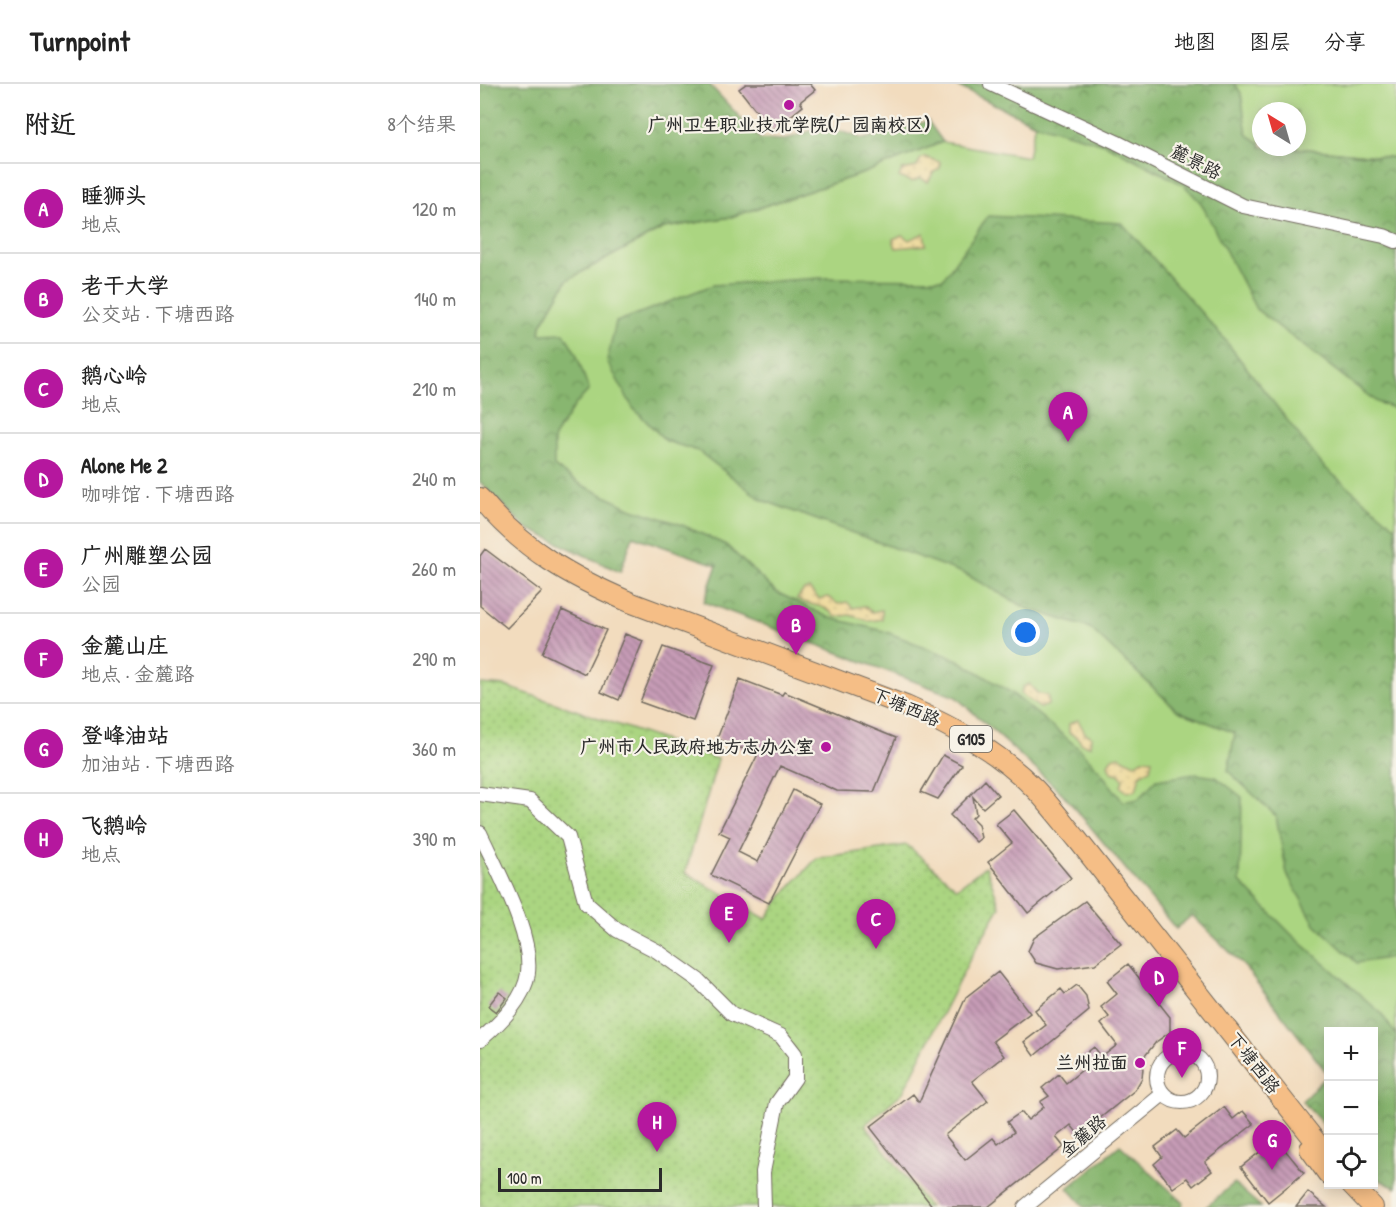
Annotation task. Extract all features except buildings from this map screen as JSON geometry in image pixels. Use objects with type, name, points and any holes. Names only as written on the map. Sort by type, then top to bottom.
[{"type":"highway","name":"下塘西路","points":[[480,498],[520,540],[574,577],[632,603],[906,706],[947,725],[1002,760],[1034,789],[1070,830],[1324,1151]]},
{"type":"highway","name":"下塘西路","points":[[480,516],[506,543],[531,564],[581,594],[923,727],[971,752],[1000,773],[1023,794],[1062,837],[1324,1168]]},
{"type":"highway","points":[[1341,1189],[1357,1207]]},
{"type":"highway","points":[[1355,1189],[1373,1207]]},
{"type":"street","name":"麓景路","points":[[991,84],[1116,142],[1243,206],[1384,236],[1396,241]]},
{"type":"street","points":[[480,794],[530,801],[568,837],[586,903],[618,930],[657,951],[698,980],[732,1014],[782,1036],[795,1054],[795,1078],[777,1103],[764,1172],[764,1207]]},
{"type":"street","points":[[480,833],[514,907],[528,955],[527,982],[513,1008],[480,1040]]},
{"type":"street","name":"金麓路","points":[[1025,1207],[1163,1094]]},
{"type":"green space","points":[[480,84],[709,84],[760,139],[785,140],[824,126],[864,139],[928,121],[943,142],[864,173],[731,217],[663,228],[567,280],[541,325],[540,334],[564,333],[576,353],[589,390],[575,405],[554,437],[554,466],[582,485],[632,509],[680,524],[726,545],[776,592],[830,618],[884,631],[958,660],[1012,693],[1076,746],[1100,771],[1123,802],[1138,799],[1156,780],[1195,774],[1216,777],[1242,797],[1240,882],[1291,934],[1381,1013],[1396,1035],[1396,1188],[1378,1179],[1378,1027],[1324,1027],[1324,1069],[1245,967],[1192,915],[1176,929],[1062,793],[956,697],[704,602],[717,565],[633,536],[620,572],[525,527],[480,482]]},
{"type":"green space","points":[[953,84],[1396,84],[1396,158],[1308,149],[1306,155],[1306,102],[1252,102],[1252,156],[1306,156],[1256,309],[1377,402],[1396,409],[1396,1188],[1378,1179],[1378,1027],[1324,1027],[1324,1069],[1245,967],[1192,915],[1176,929],[1062,793],[956,697],[704,602],[717,565],[633,536],[620,572],[525,527],[541,325],[567,280],[664,228],[731,217],[864,173],[943,142],[1028,157],[1035,124]]},
{"type":"green space","points":[[953,84],[1235,84],[1241,93],[1247,134],[1252,138],[1252,156],[1306,156],[1306,149],[1396,158],[1396,409],[1377,402],[1256,309],[1201,203],[1184,185],[1105,144],[1036,124]]},
{"type":"green space","points":[[988,216],[1122,223],[1221,335],[1323,466],[1396,527],[1396,953],[1394,957],[1357,963],[1315,924],[1287,874],[1276,816],[1228,771],[1235,733],[1178,711],[1090,628],[1028,609],[963,573],[762,500],[698,451],[666,441],[633,408],[607,361],[616,322],[713,285],[821,278],[943,279]]},
{"type":"green space","points":[[480,684],[505,686],[718,759],[685,873],[766,919],[781,897],[817,858],[907,845],[957,888],[986,866],[1000,907],[972,955],[903,1092],[865,1125],[929,1207],[480,1207]]},
{"type":"green space","points":[[1324,1079],[1324,1125],[1302,1101]]},
{"type":"green space","points":[[1120,1145],[1184,1203],[1181,1207],[1085,1207],[1068,1188]]},
{"type":"green space","points":[[1234,1183],[1261,1207],[1206,1207]]},
{"type":"sand","points":[[924,157],[940,162],[940,168],[933,173],[928,182],[920,178],[912,182],[899,177],[902,170],[917,167]]},
{"type":"sand","points":[[924,233],[926,245],[896,248],[893,239],[902,235],[909,240]]},
{"type":"sand","points":[[809,589],[819,599],[828,597],[838,604],[847,602],[853,608],[864,606],[872,612],[882,610],[882,619],[869,621],[850,615],[836,617],[827,609],[797,599],[804,590]]},
{"type":"sand","points":[[1029,684],[1037,693],[1048,696],[1048,705],[1040,708],[1021,694],[1023,687]]},
{"type":"sand","points":[[1078,720],[1085,733],[1091,736],[1090,746],[1082,744],[1077,737],[1069,733],[1069,724]]},
{"type":"sand","points":[[1119,756],[1134,764],[1143,759],[1152,760],[1150,769],[1140,775],[1136,790],[1127,792],[1121,787],[1123,779],[1119,774],[1111,772],[1108,764],[1112,758]]},
{"type":"place","name":"广州卫生职业技术学院(广园南校区)","points":[[789,105]]},
{"type":"place","name":"睡狮头","points":[[1068,442]]},
{"type":"place","name":"老干大学","points":[[796,655]]},
{"type":"place","name":"广州市人民政府地方志办公室","points":[[826,747]]},
{"type":"place","name":"广州雕塑公园","points":[[729,943]]},
{"type":"place","name":"鹅心岭","points":[[876,949]]},
{"type":"place","name":"Alone Me 2","points":[[1159,1007]]},
{"type":"place","name":"兰州拉面","points":[[1140,1063]]},
{"type":"place","name":"金麓山庄","points":[[1182,1078]]},
{"type":"place","name":"飞鹅岭","points":[[657,1152]]},
{"type":"place","name":"登峰油站","points":[[1272,1170]]}]
